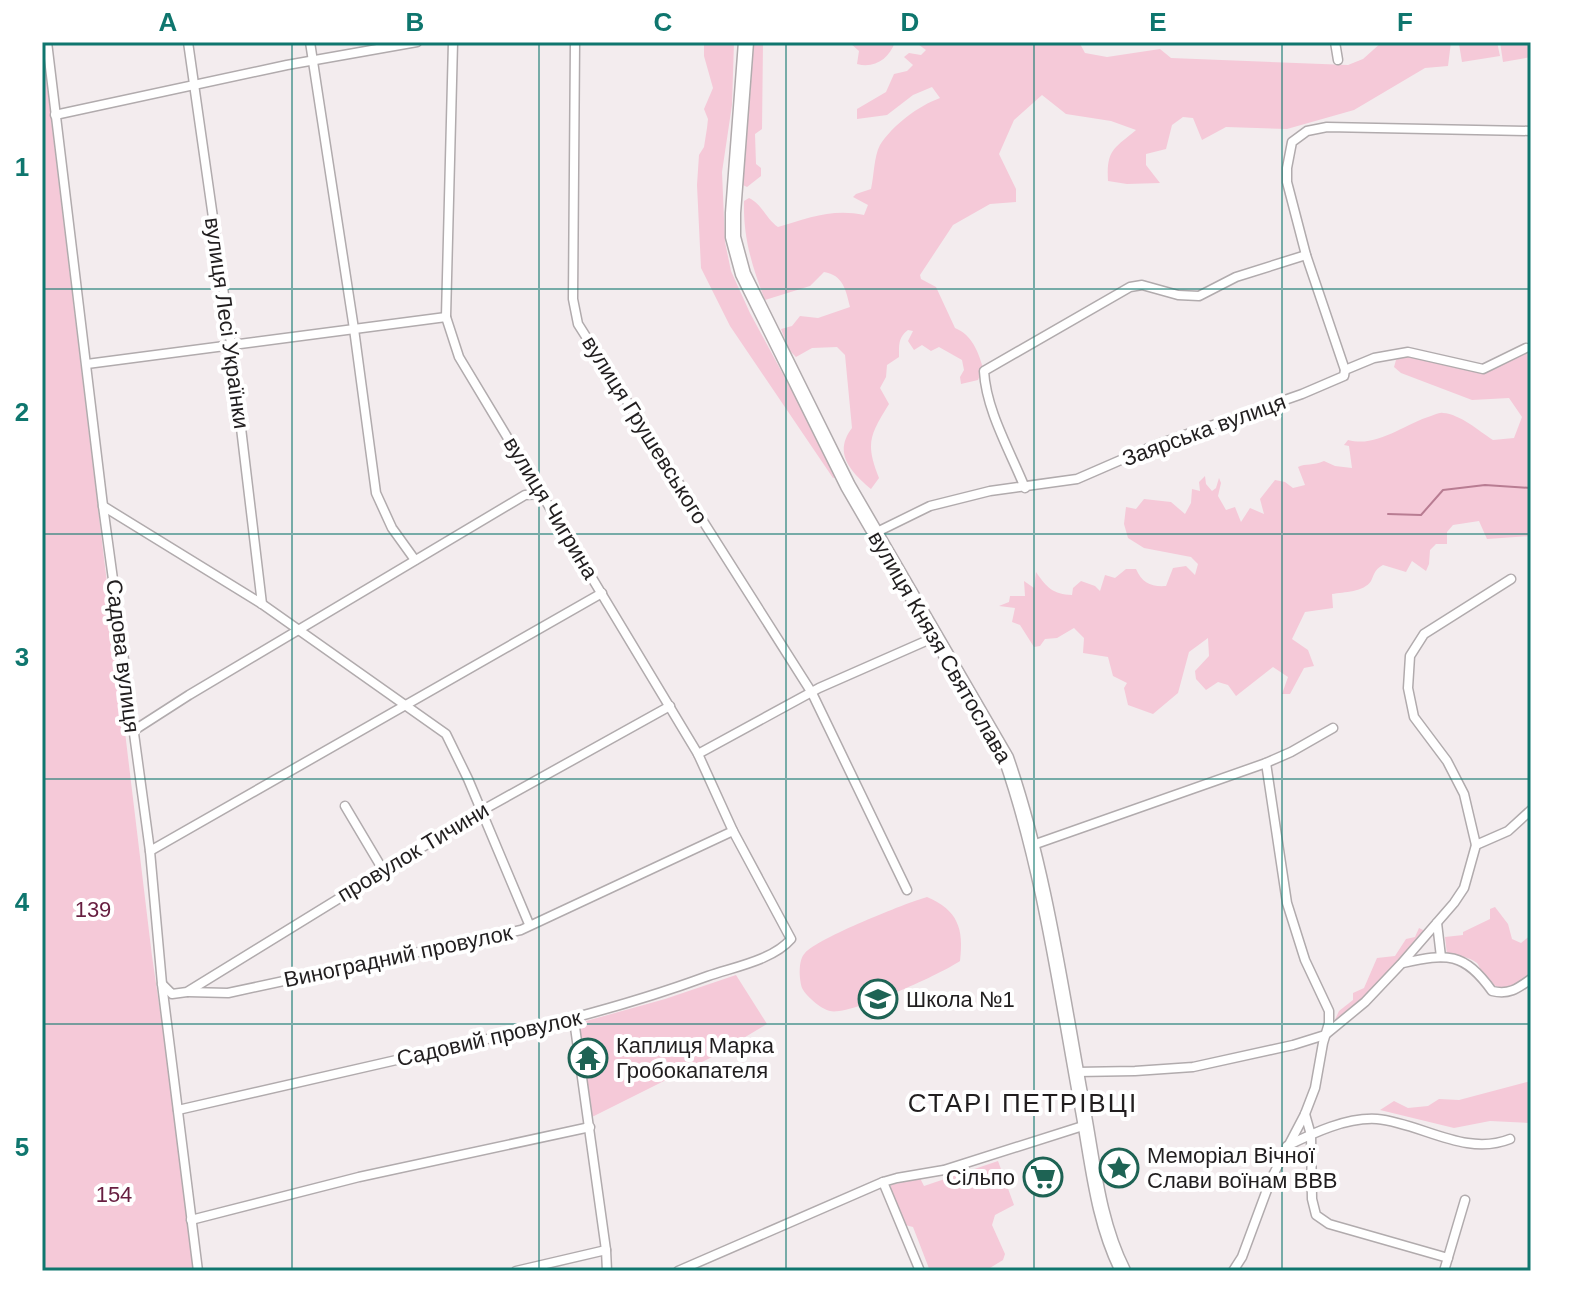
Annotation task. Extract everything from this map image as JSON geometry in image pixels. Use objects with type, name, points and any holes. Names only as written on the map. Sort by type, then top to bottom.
[{"type":"main road","name":"вулиця Князя Святослава","points":[[746,42],[733,213],[733,237],[743,274],[848,486],[1006,758],[1019,795],[1030,846],[1103,1219],[1123,1271]]},
{"type":"street","name":"Садова вулиця","points":[[47,42],[103,506],[150,851],[162,984],[198,1271]]},
{"type":"street","name":"вулиця Лесі Українки","points":[[188,42],[231,344],[262,604]]},
{"type":"street","points":[[310,42],[376,493],[392,528],[415,560]]},
{"type":"street","points":[[55,115],[194,84],[417,42]]},
{"type":"street","name":"вулиця Чигрина","points":[[453,42],[446,317],[459,357],[698,754],[733,831],[791,939]]},
{"type":"street","name":"вулиця Грушевського","points":[[575,42],[573,299],[578,324],[812,693],[907,890]]},
{"type":"street","points":[[1335,42],[1338,60]]},
{"type":"street","points":[[1345,370],[1306,255],[1287,182],[1292,142],[1307,131],[1343,127],[1531,131]]},
{"type":"street","points":[[1025,488],[992,407],[984,371],[1130,287],[1142,285],[1178,295],[1199,296],[1236,277],[1306,255]]},
{"type":"street","points":[[87,364],[446,317]]},
{"type":"street","name":"Заярська вулиця","points":[[875,533],[930,506],[990,491],[1077,479],[1153,446],[1302,394],[1344,376],[1345,370],[1374,358],[1408,352],[1483,369],[1526,348]]},
{"type":"street","points":[[133,731],[525,495],[543,494]]},
{"type":"street","points":[[103,506],[262,604],[446,734],[529,924]]},
{"type":"street","points":[[1076,1072],[1193,1067],[1325,1035],[1365,1002],[1401,964],[1464,888],[1476,845],[1464,794],[1447,761],[1414,717],[1408,688],[1410,656],[1424,634],[1511,579]]},
{"type":"street","points":[[150,851],[602,593]]},
{"type":"street","points":[[698,754],[812,693],[935,637]]},
{"type":"street","name":"провулок Тичини","points":[[187,992],[481,811],[670,706]]},
{"type":"street","points":[[1030,846],[1266,763],[1333,728]]},
{"type":"street","points":[[1233,1271],[1242,1257],[1271,1179],[1305,1114],[1315,1088],[1329,1023],[1329,1011],[1305,960],[1282,882],[1266,763]]},
{"type":"street","points":[[345,806],[383,870]]},
{"type":"street","points":[[1476,845],[1508,831],[1531,810]]},
{"type":"street","name":"Виноградний провулок","points":[[187,992],[228,993],[521,930],[733,831]]},
{"type":"street","points":[[1437,923],[1441,957]]},
{"type":"street","name":"Садовий провулок","points":[[178,1110],[574,1020],[652,997],[767,955],[791,939]]},
{"type":"street","points":[[1401,964],[1441,957],[1461,961],[1474,967],[1492,991],[1502,993],[1514,992],[1531,979]]},
{"type":"street","points":[[162,984],[172,994],[187,992]]},
{"type":"street","points":[[574,1020],[607,1271]]},
{"type":"street","points":[[1305,1114],[1311,1135],[1312,1199],[1316,1215],[1329,1224],[1448,1258]]},
{"type":"street","points":[[1287,1146],[1343,1124],[1375,1119],[1469,1143],[1498,1144],[1510,1139]]},
{"type":"street","points":[[678,1271],[883,1182],[944,1170],[1086,1125]]},
{"type":"street","points":[[191,1220],[359,1177],[590,1127]]},
{"type":"street","points":[[883,1182],[920,1271]]},
{"type":"street","points":[[1444,1271],[1465,1200]]},
{"type":"street","points":[[516,1271],[606,1250]]},
{"type":"green space","points":[[704,42],[734,42],[732,105],[722,172],[725,242],[731,271],[750,313],[838,476],[833,478],[730,326],[701,268],[697,185],[699,155],[704,147],[708,119],[704,109],[713,88],[704,56]]},
{"type":"green space","points":[[754,42],[763,42],[762,129],[755,134],[756,164],[761,168],[761,176],[747,187],[743,185]]},
{"type":"green space","points":[[849,42],[895,42],[880,61],[863,65],[857,64],[859,51]]},
{"type":"green space","points":[[915,42],[1079,42],[1085,53],[1107,57],[1160,49],[1171,58],[1348,65],[1363,59],[1382,42],[1451,42],[1448,66],[1425,68],[1354,110],[1287,129],[1226,127],[1202,140],[1193,118],[1183,117],[1172,125],[1166,149],[1146,154],[1146,165],[1160,183],[1108,181],[1113,150],[1136,130],[1111,121],[1066,114],[1042,95],[1014,120],[999,154],[1016,189],[1016,202],[990,204],[953,225],[920,275],[921,279],[936,287],[955,328],[974,344],[983,368],[978,380],[961,384],[960,377],[964,370],[962,360],[939,347],[931,351],[922,345],[914,350],[908,341],[913,331],[908,330],[902,336],[899,357],[887,365],[886,377],[880,388],[889,404],[872,440],[872,456],[879,478],[871,489],[856,475],[844,454],[846,437],[852,428],[845,355],[837,347],[812,348],[796,357],[789,350],[781,329],[792,326],[800,316],[818,318],[850,307],[845,289],[836,276],[824,272],[810,286],[765,300],[749,252],[744,201],[749,198],[753,201],[778,227],[831,213],[864,215],[868,205],[853,197],[871,189],[880,145],[907,117],[940,98],[932,87],[913,95],[887,115],[857,119],[857,109],[886,92],[894,74],[907,71],[913,65],[904,57],[909,53],[921,55],[926,50]]},
{"type":"green space","points":[[1497,42],[1500,56],[1462,62],[1459,44]]},
{"type":"green space","points":[[1500,42],[1531,42],[1531,57],[1503,62]]},
{"type":"green space","points":[[42,44],[152,956],[198,1271],[42,1271]]},
{"type":"green space","points":[[1528,346],[1531,353],[1531,536],[1487,539],[1479,521],[1453,525],[1447,532],[1447,544],[1436,544],[1430,550],[1426,571],[1412,561],[1406,572],[1383,565],[1376,570],[1368,585],[1332,594],[1333,608],[1305,612],[1292,639],[1308,650],[1314,666],[1304,668],[1290,694],[1282,694],[1288,677],[1273,667],[1236,696],[1228,685],[1218,682],[1206,690],[1196,679],[1195,671],[1209,656],[1208,638],[1189,652],[1178,693],[1153,714],[1128,705],[1124,688],[1127,683],[1113,676],[1108,657],[1083,653],[1084,638],[1074,628],[1057,638],[1045,639],[1040,646],[1034,647],[1020,625],[1012,622],[1015,608],[999,606],[1009,602],[1010,596],[1025,596],[1024,581],[1034,588],[1036,572],[1051,589],[1072,595],[1073,588],[1081,581],[1100,591],[1105,575],[1115,578],[1126,569],[1136,569],[1144,581],[1156,586],[1166,586],[1173,568],[1186,566],[1195,575],[1198,564],[1191,557],[1144,548],[1128,538],[1124,524],[1126,507],[1136,509],[1144,499],[1171,502],[1185,514],[1191,503],[1192,489],[1200,491],[1199,482],[1205,476],[1206,484],[1212,491],[1219,478],[1218,496],[1226,510],[1235,507],[1241,522],[1250,508],[1264,514],[1260,499],[1275,480],[1293,488],[1305,485],[1298,467],[1324,461],[1352,468],[1349,446],[1344,445],[1348,440],[1359,442],[1380,438],[1442,413],[1463,420],[1493,440],[1514,438],[1522,417],[1509,398],[1472,400],[1401,373],[1394,367],[1396,360],[1408,355],[1483,372]]},
{"type":"green space","points":[[927,897],[946,908],[957,922],[961,939],[960,961],[895,993],[841,1011],[822,1008],[804,991],[800,965],[805,953],[863,922]]},
{"type":"green space","points":[[1495,907],[1508,924],[1512,939],[1521,943],[1531,935],[1531,974],[1506,988],[1494,986],[1474,961],[1447,955],[1445,937],[1463,935],[1463,932],[1490,919],[1490,909]]},
{"type":"green space","points":[[1419,928],[1424,934],[1364,999],[1333,1024],[1339,1011],[1353,1000],[1353,993],[1364,988],[1377,958],[1395,956],[1406,939],[1415,937]]},
{"type":"green space","points":[[736,975],[767,1024],[712,1057],[590,1118],[579,1023]]},
{"type":"green space","points":[[1531,1081],[1531,1123],[1490,1121],[1454,1128],[1380,1110],[1394,1101],[1408,1108],[1428,1106],[1439,1099],[1459,1100]]},
{"type":"green space","points":[[998,1161],[1014,1205],[995,1215],[992,1225],[1005,1254],[1003,1260],[985,1271],[930,1271],[913,1227],[905,1225],[891,1185],[920,1178],[924,1186]]},
{"type":"waterway","points":[[1388,514],[1421,515],[1443,490],[1485,485],[1531,488]]},
{"type":"place","name":"Школа №1","points":[[878,999]]},
{"type":"place","name":"Каплиця Марка Гробокапателя","points":[[588,1058]]},
{"type":"place","name":"Меморіал Вічної Слави воїнам ВВВ","points":[[1119,1168]]},
{"type":"place","name":"Сільпо","points":[[1043,1177]]},
{"type":"district","name":"СТАРІ ПЕТРІВЦІ","points":[[1023,1103]]},
{"type":"park label","name":"139","points":[[93,909]]},
{"type":"park label","name":"154","points":[[114,1194]]}]
